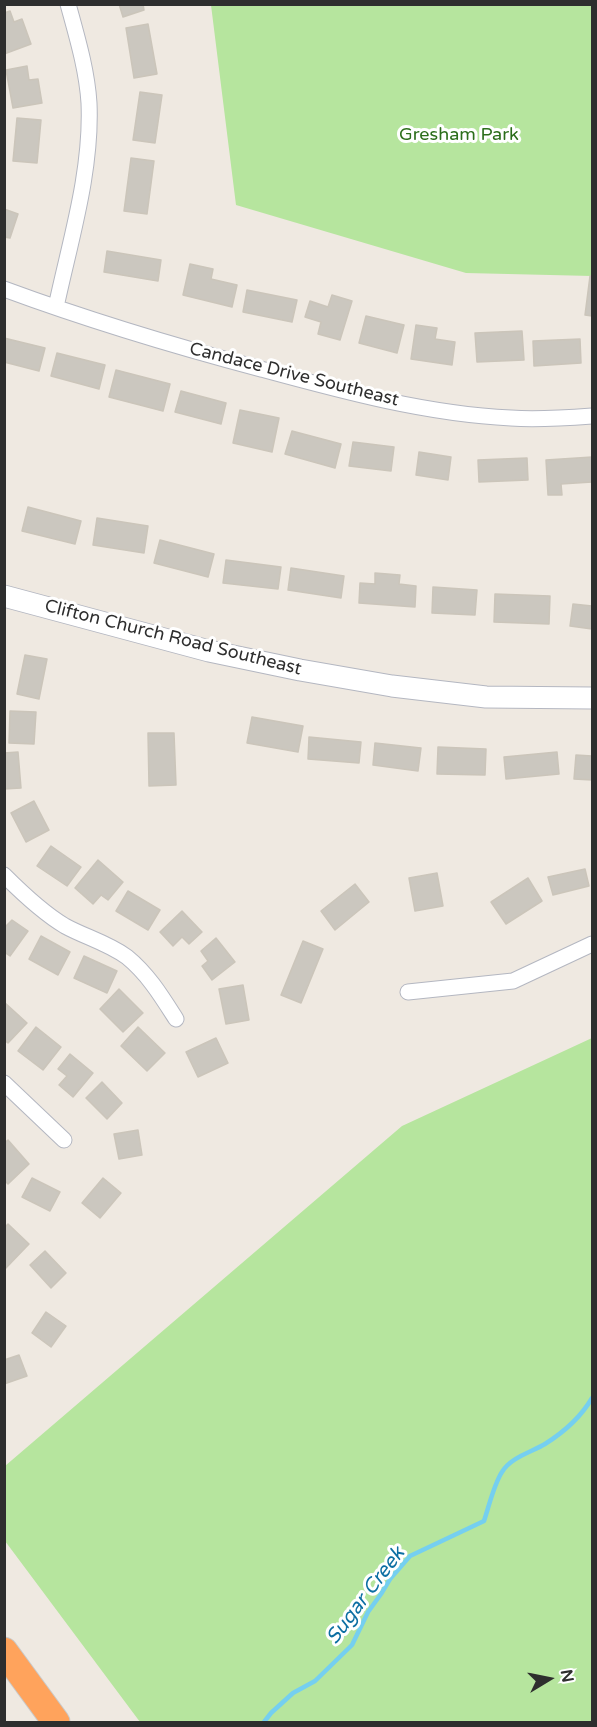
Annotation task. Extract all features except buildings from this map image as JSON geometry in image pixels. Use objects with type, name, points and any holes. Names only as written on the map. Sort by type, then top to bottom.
[{"type":"highway","points":[[4,1652],[56,1722]]},
{"type":"street","points":[[56,308],[87,162],[89,103],[80,48],[68,4]]},
{"type":"street","name":"Candace Drive Southeast","points":[[4,289],[56,308],[335,389],[465,414],[511,418],[592,416]]},
{"type":"street","name":"Clifton Church Road Southeast","points":[[6,600],[209,651],[392,686],[486,697],[592,698]]},
{"type":"street","points":[[4,875],[23,893],[65,925],[109,945],[129,959],[149,979],[176,1019]]},
{"type":"street","points":[[408,992],[513,981],[592,944]]},
{"type":"street","points":[[4,1083],[64,1140]]},
{"type":"green space","name":"Gresham Park","points":[[211,5],[592,5],[592,276],[466,273],[236,205]]},
{"type":"green space","points":[[592,1038],[592,1722],[140,1722],[5,1541],[5,1466],[402,1126]]},
{"type":"waterway","name":"Sugar Creek","points":[[264,1722],[293,1693],[315,1681],[352,1645],[368,1612],[390,1579],[410,1556],[484,1521],[492,1495],[506,1467],[559,1434],[577,1418],[592,1398]]}]
